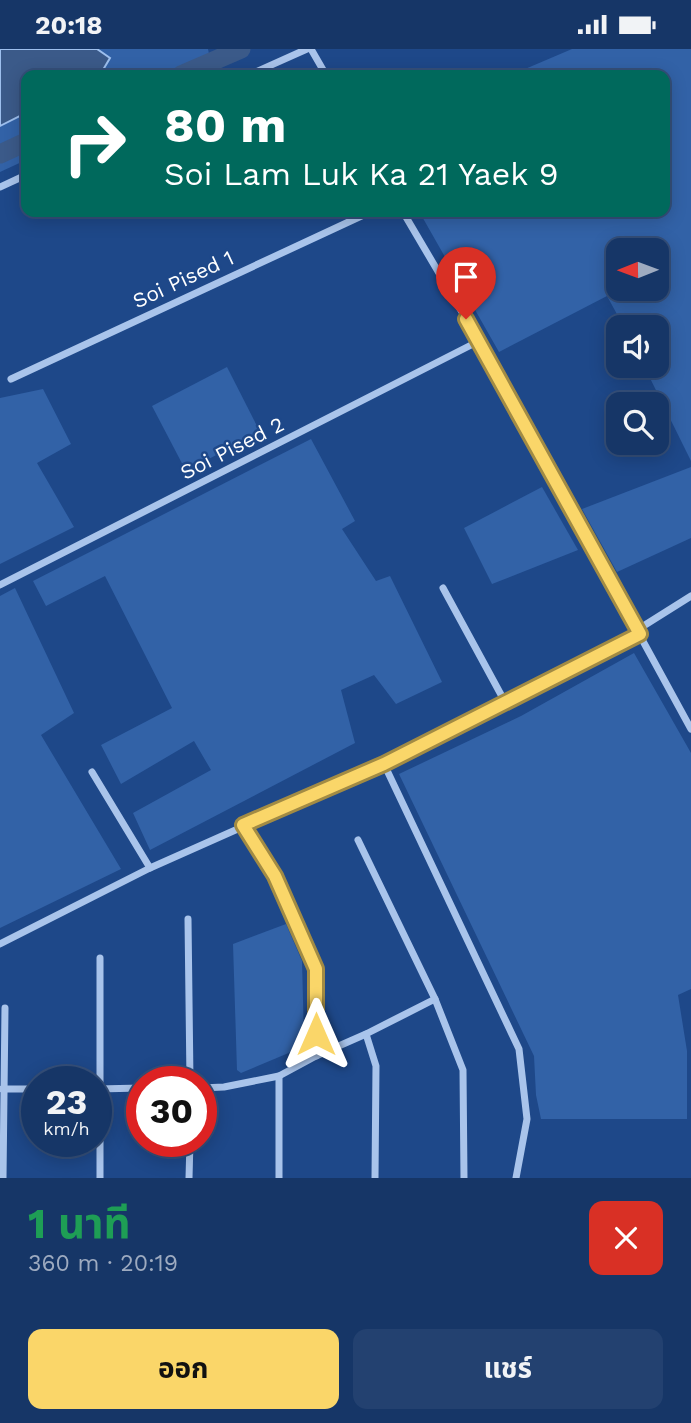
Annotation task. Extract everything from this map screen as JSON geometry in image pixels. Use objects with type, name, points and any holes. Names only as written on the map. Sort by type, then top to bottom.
[{"type":"street","points":[[261,70],[309,49],[323,70]]},
{"type":"street","points":[[0,187],[21,177]]},
{"type":"street","name":"Soi Pised 1","points":[[11,379],[359,217]]},
{"type":"street","points":[[406,217],[479,341],[691,729]]},
{"type":"street","name":"Soi Pised 2","points":[[0,585],[479,341]]},
{"type":"street","points":[[443,588],[505,702]]},
{"type":"street","points":[[0,944],[150,868],[384,764],[639,632],[691,596]]},
{"type":"street","points":[[384,764],[519,1049],[527,1119],[516,1178]]},
{"type":"street","points":[[92,772],[150,868]]},
{"type":"street","points":[[243,825],[275,876],[316,969],[316,1056]]},
{"type":"street","points":[[358,840],[435,999],[463,1070],[464,1178]]},
{"type":"street","points":[[188,919],[190,1066]]},
{"type":"street","points":[[98,1066],[100,958]]},
{"type":"street","points":[[217,1087],[279,1076],[435,999]]},
{"type":"street","points":[[4,1178],[2,1089],[5,1008]]},
{"type":"street","points":[[366,1034],[376,1066],[375,1178]]},
{"type":"street","points":[[279,1076],[279,1178]]},
{"type":"street","points":[[2,1089],[21,1089]]},
{"type":"street","points":[[100,1157],[100,1178]]},
{"type":"street","points":[[190,1157],[190,1178]]},
{"type":"shaded area","points":[[0,49],[97,49],[110,58],[103,70],[21,70],[21,116],[0,126]]},
{"type":"shaded area","points":[[97,49],[208,49],[209,54],[172,70],[103,70],[109,58]]},
{"type":"shaded area","points":[[572,49],[691,49],[691,461],[669,417],[669,392],[657,392],[650,378],[669,378],[669,315],[617,315],[610,301],[669,301],[669,238],[606,238],[606,297],[499,352],[422,217],[670,217],[670,70],[523,70]]},
{"type":"shaded area","points":[[21,116],[21,162],[0,172],[0,126]]},
{"type":"shaded area","points":[[227,367],[260,432],[186,471],[152,406]]},
{"type":"shaded area","points":[[43,389],[71,444],[37,463],[74,527],[0,564],[0,398]]},
{"type":"shaded area","points":[[311,439],[355,521],[342,529],[376,581],[390,576],[442,682],[396,704],[374,675],[341,690],[355,743],[150,850],[133,813],[211,770],[194,741],[121,784],[101,745],[172,708],[105,576],[46,606],[33,581]]},
{"type":"shaded area","points":[[691,467],[691,538],[617,572],[582,509]]},
{"type":"shaded area","points":[[542,487],[578,550],[492,584],[464,528]]},
{"type":"shaded area","points":[[15,588],[74,713],[41,735],[121,869],[0,928],[0,596]]},
{"type":"shaded area","points":[[634,653],[691,753],[691,989],[678,995],[687,1051],[687,1119],[541,1119],[536,1095],[534,1056],[399,774],[521,716]]},
{"type":"shaded area","points":[[286,924],[302,961],[304,1039],[291,1052],[241,1073],[237,1070],[233,944]]},
{"type":"waterway","points":[[193,70],[241,49]]},
{"type":"waterway","points":[[0,154],[21,144]]},
{"type":"route","points":[[316,1034],[316,969],[275,876],[243,825],[384,764],[640,634],[466,319]]}]
